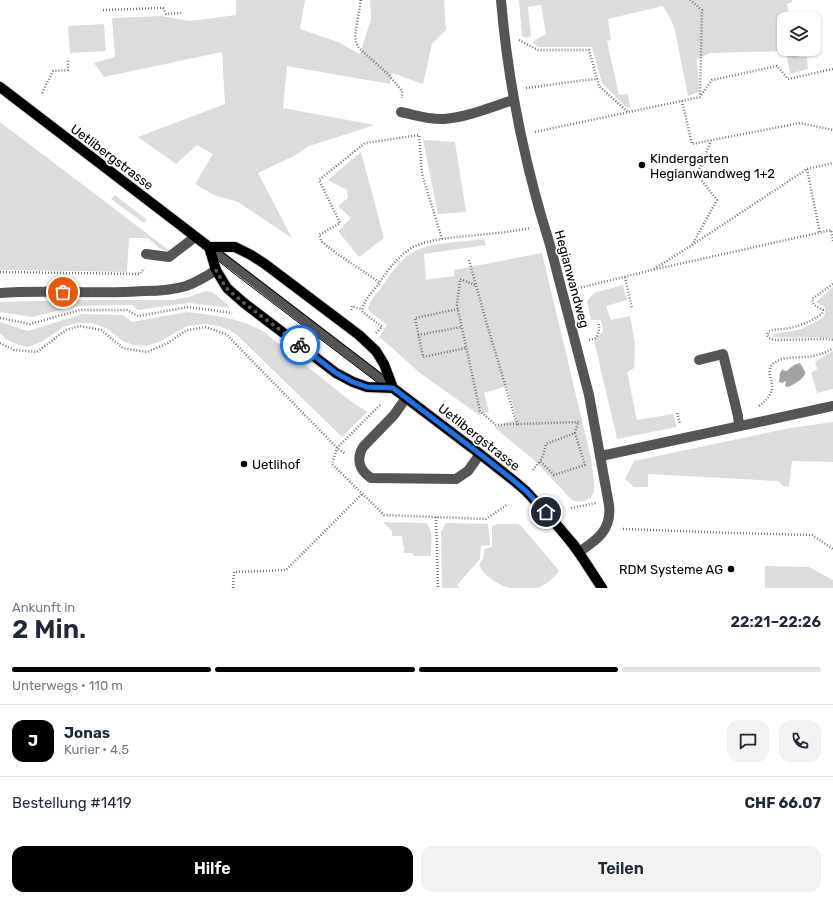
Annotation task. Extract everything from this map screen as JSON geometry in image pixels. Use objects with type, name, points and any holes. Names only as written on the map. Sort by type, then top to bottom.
[{"type":"main road","name":"Uetlibergstrasse","points":[[0,88],[209,247]]},
{"type":"main road","points":[[209,247],[235,247],[251,255],[266,264],[359,335],[376,351],[384,364],[393,388],[367,387],[353,382],[336,373],[244,303],[226,288],[216,270],[209,247]]},
{"type":"main road","name":"Uetlibergstrasse","points":[[393,388],[526,491],[579,552],[602,588]]},
{"type":"street","name":"Hegianwandweg","points":[[501,0],[504,36],[514,100],[526,156],[589,395],[601,456],[610,514],[604,532],[596,540],[579,552]]},
{"type":"street","points":[[401,112],[427,118],[443,119],[471,115],[487,108],[514,100]]},
{"type":"street","points":[[149,254],[169,257],[195,237]]},
{"type":"street","name":"Uetlibergstrasse","points":[[209,247],[393,388]]},
{"type":"street","points":[[0,293],[19,291],[122,293],[168,290],[186,286],[204,278],[216,270]]},
{"type":"street","points":[[699,360],[723,354],[738,421]]},
{"type":"street","points":[[406,398],[394,415],[360,452],[360,464],[365,475],[371,478],[456,479],[468,471],[480,454]]},
{"type":"street","points":[[601,456],[738,421],[833,406]]},
{"type":"path","points":[[361,0],[355,35],[356,42],[360,48],[388,74],[402,91],[401,112]]},
{"type":"path","points":[[690,0],[702,10],[700,97]]},
{"type":"path","points":[[103,10],[163,8],[166,14],[182,13]]},
{"type":"path","points":[[517,39],[538,50],[589,50],[599,86],[628,112]]},
{"type":"path","points":[[42,93],[53,71],[68,70],[68,59]]},
{"type":"path","points":[[533,132],[700,97],[712,80],[776,66],[788,79],[833,68]]},
{"type":"path","points":[[524,88],[585,80],[597,80]]},
{"type":"path","points":[[682,101],[692,144],[800,123],[833,130]]},
{"type":"path","points":[[379,282],[336,253],[322,242],[319,235],[340,223],[319,180],[365,143],[419,135],[422,174],[442,239]]},
{"type":"path","points":[[692,245],[717,200],[697,175],[712,140]]},
{"type":"path","points":[[652,270],[807,169],[833,163]]},
{"type":"path","points":[[807,169],[820,233]]},
{"type":"path","points":[[362,309],[379,282],[395,262],[413,248],[426,242],[442,239],[534,228]]},
{"type":"path","points":[[575,289],[652,270],[831,230],[833,241]]},
{"type":"path","points":[[0,272],[140,274],[149,254]]},
{"type":"path","points":[[469,260],[518,424]]},
{"type":"path","points":[[625,277],[632,309]]},
{"type":"path","points":[[476,286],[460,279],[457,305],[480,411],[496,424],[594,422]]},
{"type":"path","points":[[833,284],[812,299],[812,303],[823,310],[822,314],[807,323],[788,328],[772,329],[768,332],[768,336],[774,340],[833,340]]},
{"type":"path","points":[[351,310],[352,306],[362,309],[364,313],[382,327]]},
{"type":"path","points":[[0,318],[30,324],[80,310],[127,310],[138,316],[189,307],[232,313],[238,309]]},
{"type":"path","points":[[458,309],[415,318],[418,335],[423,357],[466,348]]},
{"type":"path","points":[[588,340],[596,338],[600,327],[598,322]]},
{"type":"path","points":[[0,343],[14,350],[37,352],[66,330],[80,326],[101,330],[123,348],[147,352],[168,343],[187,330],[206,328],[226,334],[337,448],[360,464]]},
{"type":"path","points":[[418,335],[462,327]]},
{"type":"path","points":[[738,421],[751,413],[767,399],[772,387],[769,371],[770,367],[774,363],[786,358],[808,357],[825,353],[833,348]]},
{"type":"path","points":[[540,461],[554,475],[585,465],[575,434],[578,422]]},
{"type":"path","points":[[533,470],[543,456],[546,444],[575,434]]},
{"type":"path","points":[[233,588],[234,572],[286,570],[362,494]]},
{"type":"path","points":[[436,517],[438,588]]},
{"type":"path","points":[[623,529],[812,535],[833,549]]},
{"type":"shaded area","points":[[236,0],[305,0],[300,29],[338,42],[360,54],[371,19],[370,0],[444,0],[446,30],[432,44],[423,84],[392,73],[390,84],[287,66],[283,108],[375,125],[309,146],[294,156],[258,173],[292,238],[238,202],[214,195],[195,184],[213,154],[197,145],[176,164],[138,137],[225,104],[222,52],[104,77],[94,63],[115,57],[112,18],[161,16],[190,21],[236,15]]},
{"type":"shaded area","points":[[519,0],[792,0],[792,2],[787,4],[789,12],[777,12],[777,51],[710,53],[697,59],[699,92],[688,96],[674,26],[663,6],[608,19],[611,40],[607,41],[619,95],[628,94],[630,107],[626,107],[602,83],[592,47],[538,47],[532,42],[546,34],[541,5],[528,7],[531,36],[527,38],[522,36]]},
{"type":"shaded area","points":[[104,24],[106,51],[70,53],[68,26]]},
{"type":"shaded area","points":[[787,56],[807,57],[808,69],[790,74]]},
{"type":"shaded area","points":[[0,122],[170,251],[168,252],[159,248],[148,238],[129,238],[127,272],[0,270]]},
{"type":"shaded area","points":[[423,140],[455,142],[466,212],[438,214]]},
{"type":"shaded area","points":[[361,152],[384,238],[359,257],[338,231],[351,218],[338,206],[348,198],[347,190],[328,180]]},
{"type":"shaded area","points":[[115,195],[147,220],[144,223],[111,199]]},
{"type":"shaded area","points":[[484,239],[486,245],[424,254],[426,280],[454,276],[454,270],[542,253],[591,458],[594,492],[591,498],[580,501],[572,500],[534,460],[494,427],[517,419],[507,386],[484,393],[489,412],[479,415],[420,373],[379,337],[387,325],[368,310],[368,307],[375,295],[402,260],[417,250],[426,247],[446,243]]},
{"type":"shaded area","points":[[623,285],[627,300],[606,306],[611,320],[630,316],[635,343],[634,368],[627,372],[637,420],[673,414],[677,427],[617,439],[594,340],[603,331],[601,320],[591,320],[587,301],[594,293]]},
{"type":"shaded area","points":[[833,287],[833,339],[818,337],[772,337],[774,334],[802,329],[822,318],[825,314],[825,307],[816,302]]},
{"type":"shaded area","points":[[206,291],[214,293],[231,308],[189,303],[138,310],[132,305],[78,306],[32,317],[0,312],[0,302],[173,300]]},
{"type":"shaded area","points":[[187,312],[236,320],[264,332],[348,399],[367,412],[342,437],[237,335],[219,326],[205,324],[187,326],[161,341],[146,346],[133,345],[123,341],[106,328],[92,323],[77,323],[63,327],[41,342],[28,347],[7,340],[0,333],[0,322],[28,331],[82,314],[123,315],[132,322]]},
{"type":"shaded area","points":[[833,351],[833,389],[817,393],[811,373],[817,369],[815,362]]},
{"type":"shaded area","points":[[800,363],[805,372],[801,379],[788,387],[785,386],[786,382],[779,382],[780,373],[782,370],[787,371],[794,365]]},
{"type":"shaded area","points":[[833,422],[833,462],[792,461],[789,487],[783,486],[778,481],[648,474],[648,487],[634,487],[625,479],[634,461],[790,428]]},
{"type":"shaded area","points":[[383,522],[426,523],[429,526],[431,534],[431,556],[415,556],[412,553],[404,553],[402,536],[392,536],[392,531]]},
{"type":"shaded area","points":[[446,523],[488,524],[490,545],[481,546],[480,559],[457,585],[460,588],[442,588],[441,532]]},
{"type":"shaded area","points":[[497,524],[518,524],[521,526],[559,571],[546,583],[537,588],[509,588],[497,583],[484,573],[481,569],[480,563],[483,559],[484,549],[492,547],[492,526]]},
{"type":"shaded area","points":[[765,566],[809,567],[833,580],[833,588],[765,588]]},
{"type":"tram line","points":[[0,82],[502,466],[546,506],[563,525],[607,588]]},
{"type":"tram line","points":[[0,92],[169,221],[236,275],[378,383],[422,414],[513,485],[538,509],[555,529],[589,574],[597,588]]},
{"type":"way so far","points":[[63,292],[122,293],[168,290],[186,286],[204,278],[216,270],[226,288],[300,345]]},
{"type":"place","name":"Kindergarten Hegianwandweg 1+2","points":[[642,165]]},
{"type":"place","name":"Uetlihof","points":[[244,464]]},
{"type":"place","name":"RDM Systeme AG","points":[[731,569]]},
{"type":"route","points":[[300,345],[336,373],[353,382],[367,387],[393,388],[513,480],[546,512]]}]
